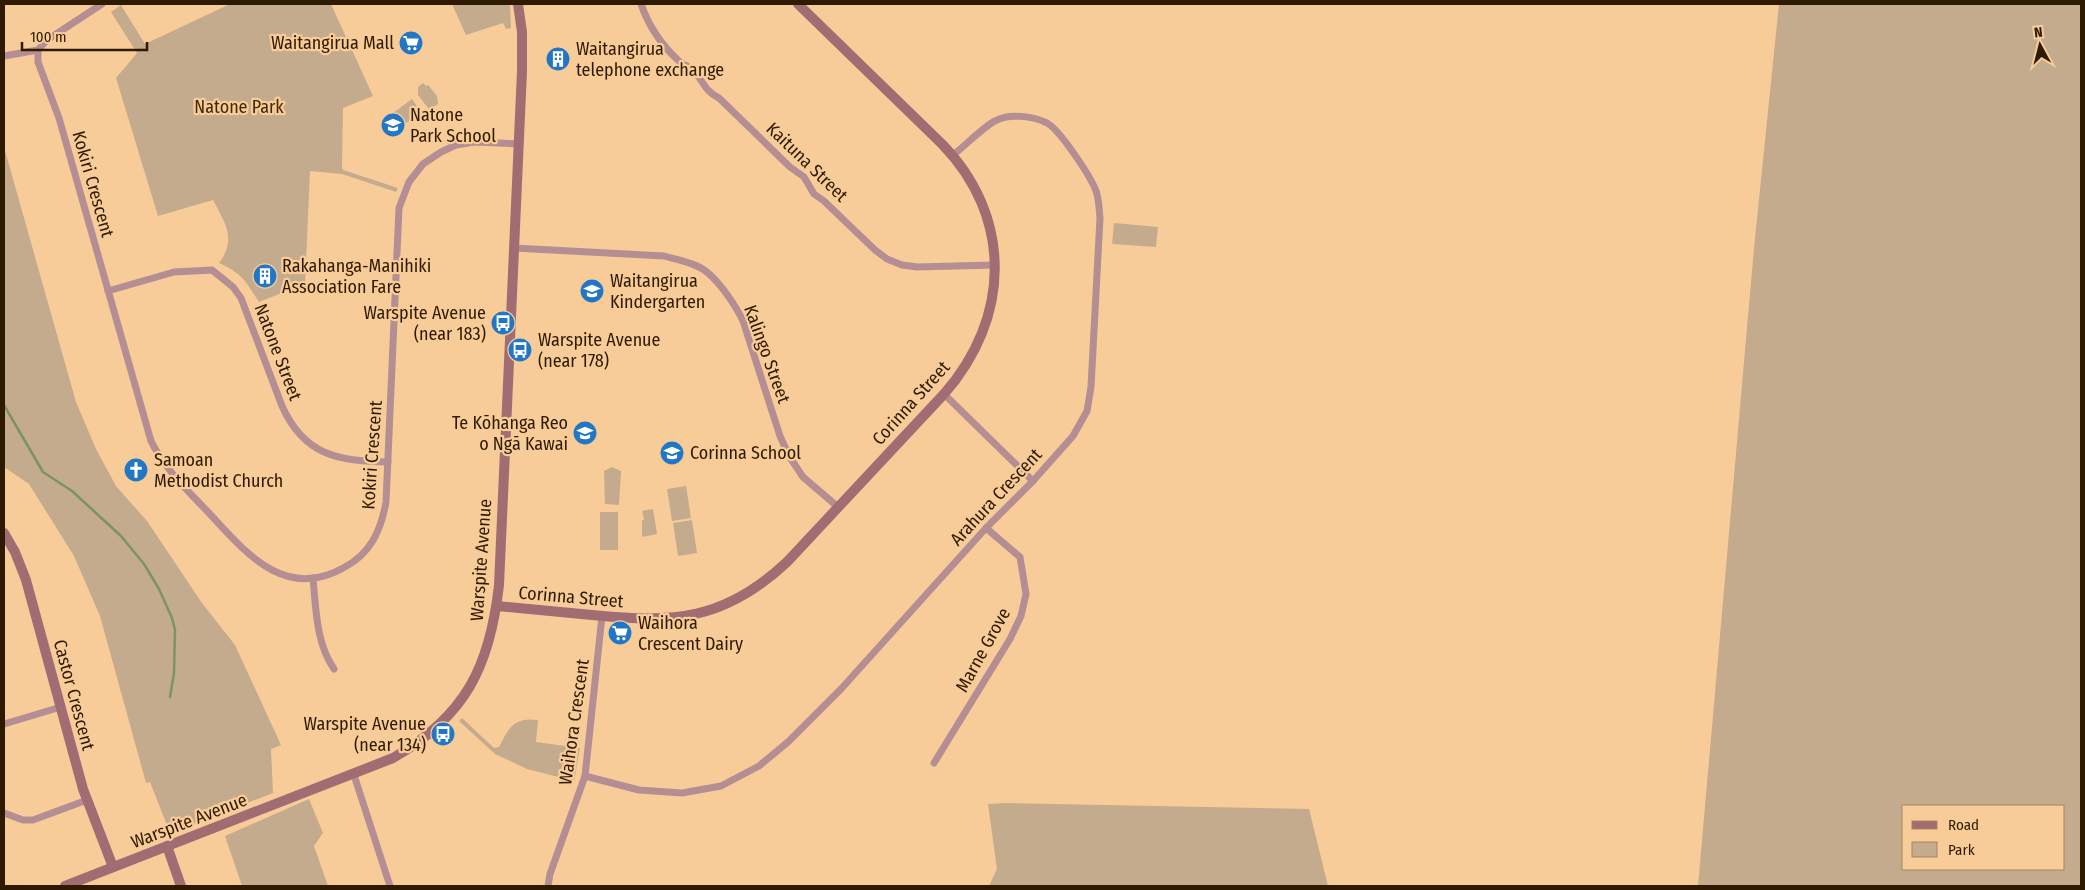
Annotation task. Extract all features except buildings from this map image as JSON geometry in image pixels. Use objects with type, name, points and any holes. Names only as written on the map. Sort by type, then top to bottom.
[{"type":"street","points":[[4,56],[38,50],[47,40],[102,4]]},
{"type":"street","name":"Warspite Avenue","points":[[66,886],[354,775],[393,758],[415,746],[452,712],[471,686],[482,664],[493,629],[497,606],[519,144],[522,32],[518,4]]},
{"type":"street","name":"Kaituna Street","points":[[641,4],[652,31],[670,52],[682,63],[691,67],[700,76],[702,84],[710,93],[719,98],[790,167],[804,177],[814,194],[824,201],[874,250],[902,265],[917,267],[995,265]]},
{"type":"street","name":"Corinna Street","points":[[497,606],[640,620],[667,619],[718,608],[742,596],[772,577],[944,394],[967,365],[985,329],[992,301],[995,265],[993,240],[986,212],[974,186],[953,155],[798,4]]},
{"type":"street","name":"Kokiri Crescent","points":[[38,50],[38,62],[59,118],[147,431],[164,464],[256,561],[268,569],[291,577],[313,578],[341,570],[358,559],[371,545],[383,518],[386,502],[399,208],[409,182],[423,164],[432,157],[456,146],[474,142],[519,144]]},
{"type":"street","name":"Arahura Crescent","points":[[585,776],[639,790],[682,793],[721,786],[759,766],[788,742],[841,689],[986,528],[1033,481],[1073,436],[1087,411],[1091,387],[1100,218],[1097,194],[1092,181],[1063,139],[1049,124],[1031,117],[1011,117],[995,121],[953,155]]},
{"type":"street","name":"Kalingo Street","points":[[514,248],[664,256],[683,261],[708,272],[737,309],[743,321],[780,436],[789,456],[804,477],[838,507]]},
{"type":"street","name":"Natone Street","points":[[108,291],[174,272],[212,270],[233,287],[240,298],[282,406],[288,420],[298,434],[314,448],[333,457],[349,460],[388,462]]},
{"type":"street","points":[[944,394],[1033,481]]},
{"type":"street","name":"Marne Grove","points":[[934,763],[1010,639],[1023,608],[1026,594],[1020,557],[986,528]]},
{"type":"street","name":"Castor Crescent","points":[[4,533],[26,580],[87,800],[113,867]]},
{"type":"street","points":[[313,578],[320,640],[327,659],[334,669]]},
{"type":"street","name":"Waihora Crescent","points":[[548,886],[550,874],[585,776],[602,616]]},
{"type":"street","points":[[4,724],[61,707]]},
{"type":"street","points":[[354,775],[390,886]]},
{"type":"street","points":[[4,813],[23,820],[33,820],[87,800]]},
{"type":"street","points":[[167,846],[181,886]]},
{"type":"green space","name":"Natone Park","points":[[230,4],[331,4],[373,96],[343,108],[342,168],[343,170],[398,188],[396,192],[342,174],[310,171],[305,284],[259,302],[238,274],[219,263],[227,246],[228,239],[225,224],[213,200],[158,216],[116,78],[137,53],[111,12],[121,5],[145,44]]},
{"type":"green space","points":[[452,4],[510,4],[511,28],[506,29],[503,23],[466,35]]},
{"type":"green space","points":[[1779,4],[2081,4],[2081,886],[1698,886],[1754,248]]},
{"type":"green space","points":[[423,83],[426,86],[428,85],[437,96],[438,104],[432,108],[428,108],[418,95],[418,87]]},
{"type":"green space","points":[[412,99],[421,112],[398,129],[389,116]]},
{"type":"green space","points":[[4,147],[76,402],[96,449],[116,486],[147,521],[202,603],[235,645],[281,745],[271,749],[273,793],[170,833],[150,782],[146,783],[100,616],[74,556],[29,484],[4,467]]},
{"type":"green space","points":[[1114,223],[1158,227],[1156,247],[1112,244]]},
{"type":"green space","points":[[612,467],[621,471],[619,505],[605,504],[604,471]]},
{"type":"green space","points":[[686,486],[691,518],[672,521],[667,489]]},
{"type":"green space","points":[[653,509],[657,534],[642,537],[642,521],[644,519],[642,511]]},
{"type":"green space","points":[[600,512],[618,512],[618,550],[600,550]]},
{"type":"green space","points":[[692,520],[697,553],[678,556],[673,523]]},
{"type":"green space","points":[[462,718],[494,748],[499,747],[513,725],[523,720],[538,720],[536,742],[580,748],[574,781],[527,769],[495,754],[459,721]]},
{"type":"green space","points":[[309,799],[323,833],[314,846],[328,886],[242,886],[225,836]]},
{"type":"green space","points":[[988,804],[1309,809],[1328,886],[989,886],[997,869]]},
{"type":"waterway","points":[[4,405],[43,472],[72,491],[121,536],[144,564],[159,589],[172,618],[175,630],[174,673],[170,697]]},
{"type":"place","name":"Waitangirua Mall","points":[[411,43]]},
{"type":"place","name":"Waitangirua telephone exchange","points":[[558,59]]},
{"type":"place","name":"Natone Park School","points":[[393,125]]},
{"type":"place","name":"Rakahanga-Manihiki Association Fare","points":[[265,276]]},
{"type":"place","name":"Waitangirua Kindergarten","points":[[592,291]]},
{"type":"place","name":"Warspite Avenue (near 183)","points":[[503,323]]},
{"type":"place","name":"Warspite Avenue (near 178)","points":[[520,350]]},
{"type":"place","name":"Te Kōhanga Reo o Ngā Kawai","points":[[585,433]]},
{"type":"place","name":"Corinna School","points":[[672,453]]},
{"type":"place","name":"Samoan Methodist Church","points":[[136,470]]},
{"type":"place","name":"Waihora Crescent Dairy","points":[[620,633]]},
{"type":"place","name":"Warspite Avenue (near 134)","points":[[443,734]]}]
